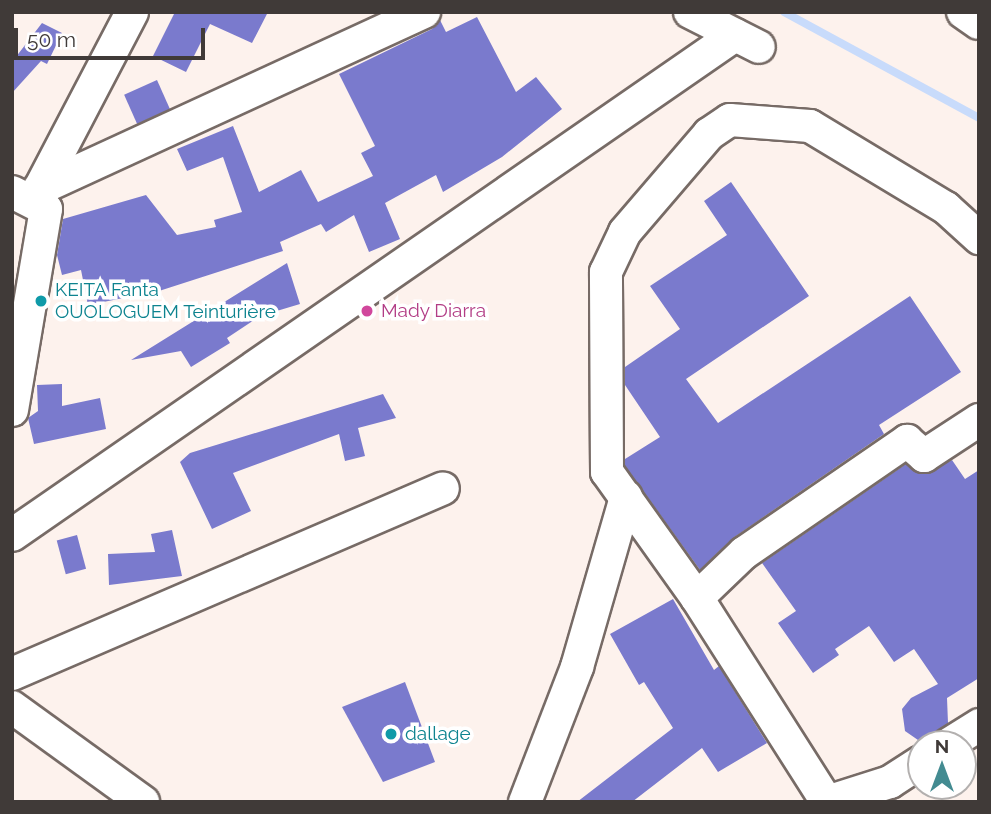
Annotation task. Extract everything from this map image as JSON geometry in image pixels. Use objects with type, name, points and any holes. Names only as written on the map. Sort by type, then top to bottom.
[{"type":"street","points":[[28,195],[132,12]]},
{"type":"street","points":[[28,195],[424,12]]},
{"type":"street","points":[[12,535],[747,41],[690,12]]},
{"type":"street","points":[[963,12],[979,23]]},
{"type":"street","points":[[907,771],[890,782],[827,802],[697,598],[607,472],[606,272],[625,232],[709,134],[730,120],[810,126],[946,208],[979,238]]},
{"type":"street","points":[[12,410],[46,209],[28,195]]},
{"type":"street","points":[[697,598],[744,553],[907,441],[925,456],[979,420]]},
{"type":"street","points":[[12,674],[443,488]]},
{"type":"street","points":[[525,802],[578,667],[625,497]]},
{"type":"street","points":[[12,707],[143,802]]},
{"type":"building","points":[[175,12],[268,12],[252,43],[210,24],[186,72],[153,56]]},
{"type":"building","points":[[477,17],[516,92],[536,77],[562,109],[502,157],[443,192],[436,175],[385,203],[400,239],[369,252],[354,215],[326,232],[321,224],[280,242],[283,251],[159,291],[88,305],[81,270],[62,275],[57,255],[63,219],[146,195],[177,235],[216,227],[214,220],[242,212],[223,157],[187,171],[177,149],[233,126],[259,192],[301,170],[318,202],[373,176],[361,153],[375,146],[339,74],[432,29],[440,20],[446,32]]},
{"type":"building","points":[[42,23],[62,33],[47,64],[41,61],[12,93],[12,62]]},
{"type":"building","points":[[157,80],[170,109],[137,124],[124,95]]},
{"type":"building","points":[[731,182],[809,296],[686,379],[718,423],[910,296],[961,372],[879,425],[884,434],[733,538],[700,570],[625,466],[625,459],[660,437],[625,385],[625,367],[680,329],[650,286],[727,235],[704,201]]},
{"type":"building","points":[[287,263],[300,304],[260,316],[227,338],[230,343],[191,367],[181,351],[131,360]]},
{"type":"building","points":[[62,384],[62,406],[100,398],[106,429],[34,444],[28,418],[38,411],[37,385]]},
{"type":"building","points":[[383,394],[396,418],[358,428],[365,456],[345,461],[339,434],[233,473],[251,511],[212,529],[180,462],[190,453]]},
{"type":"building","points":[[952,460],[965,479],[979,470],[979,678],[947,698],[948,723],[941,730],[907,730],[907,732],[902,709],[911,698],[938,684],[914,649],[894,662],[869,626],[835,649],[839,655],[813,673],[778,623],[796,611],[762,563],[906,464],[924,474]]},
{"type":"building","points":[[172,530],[182,576],[109,585],[108,554],[155,552],[151,534]]},
{"type":"building","points":[[77,535],[86,569],[66,574],[57,540]]},
{"type":"building","points":[[673,599],[714,670],[719,666],[767,743],[718,772],[702,748],[632,802],[577,802],[673,728],[644,682],[639,685],[610,634]]},
{"type":"building","name":"dallage","points":[[405,682],[435,762],[383,782],[342,707]]},
{"type":"waterway","points":[[784,12],[979,118]]},
{"type":"place","name":"KEITA Fanta OUOLOGUEM Teinturière","points":[[41,301]]},
{"type":"place","name":"Mady Diarra","points":[[367,311]]},
{"type":"place","name":"dallage","points":[[391,734]]}]
